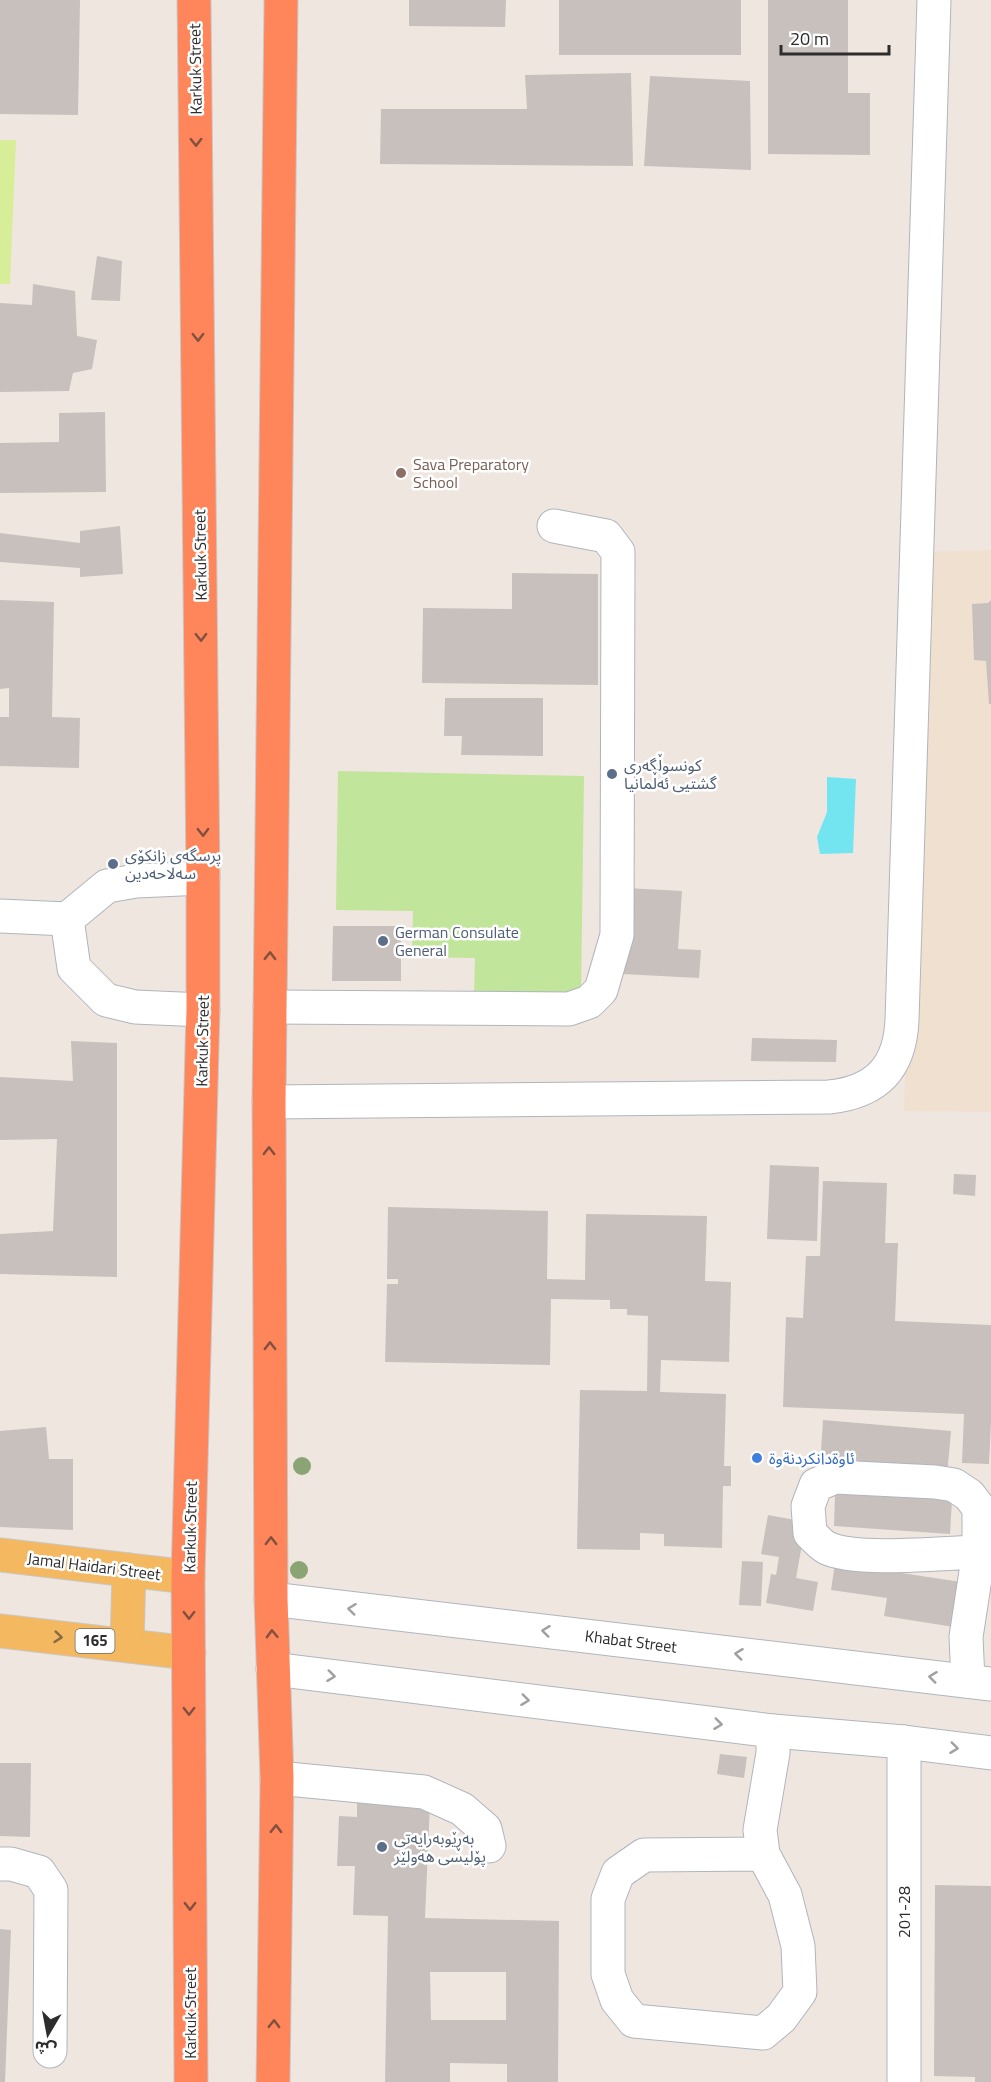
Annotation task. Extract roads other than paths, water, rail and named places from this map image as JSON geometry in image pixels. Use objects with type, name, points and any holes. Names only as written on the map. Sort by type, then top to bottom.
[{"type":"highway","name":"Karkuk Street","points":[[191,2082],[188,1577],[203,1010],[194,0]]},
{"type":"highway","points":[[273,2082],[277,1778],[271,1599],[269,1102],[281,0]]},
{"type":"main road","name":"Jamal Haidari Street","points":[[0,1555],[188,1577]]},
{"type":"main road","points":[[127,1645],[129,1570]]},
{"type":"main road","name":"165","points":[[0,1631],[189,1653]]},
{"type":"street","points":[[269,1102],[829,1097],[849,1095],[868,1087],[883,1074],[895,1058],[901,1039],[902,1020],[934,0]]},
{"type":"street","points":[[270,1007],[569,1009],[589,1002],[602,990],[617,935],[618,552],[606,536],[554,526]]},
{"type":"street","points":[[0,916],[67,919],[106,886],[136,881],[203,878]]},
{"type":"street","points":[[67,919],[74,968],[106,1000],[135,1007],[203,1010]]},
{"type":"street","points":[[979,1552],[874,1555],[845,1553],[826,1548],[810,1533],[808,1506],[816,1485],[836,1477],[935,1482],[954,1485],[969,1496],[979,1508],[979,1552],[966,1637],[980,1682]]},
{"type":"street","name":"Khabat Street","points":[[271,1599],[980,1682]]},
{"type":"street","points":[[273,1669],[773,1731],[904,1742],[991,1753]]},
{"type":"street","points":[[763,1854],[644,1854],[618,1873],[608,1899],[608,1974],[617,2000],[634,2021],[763,2033],[781,2018],[800,1992],[798,1946],[785,1895],[763,1854],[760,1830],[773,1753],[773,1731]]},
{"type":"street","name":"201-28","points":[[904,1742],[904,2082]]},
{"type":"street","points":[[277,1778],[424,1792],[462,1809],[485,1829],[489,1846]]},
{"type":"street","points":[[0,1864],[11,1864],[39,1872],[51,1890],[50,2051]]},
{"type":"water","points":[[827,777],[856,779],[853,853],[820,854],[817,837],[827,812]]},
{"type":"place","name":"Sava Preparatory School","points":[[401,473]]},
{"type":"place","name":"کونسوڵگەری گشتیی ئەڵمانیا","points":[[612,774]]},
{"type":"place","name":"پرسگەی زانکۆی سەلاحەدین","points":[[113,864]]},
{"type":"place","name":"German Consulate General","points":[[383,941]]},
{"type":"place","name":"ئاوةدانكردنةوة","points":[[757,1458]]},
{"type":"place","name":"بەڕێوبەرایەتی پۆلیسی هەولێر","points":[[382,1847]]}]
